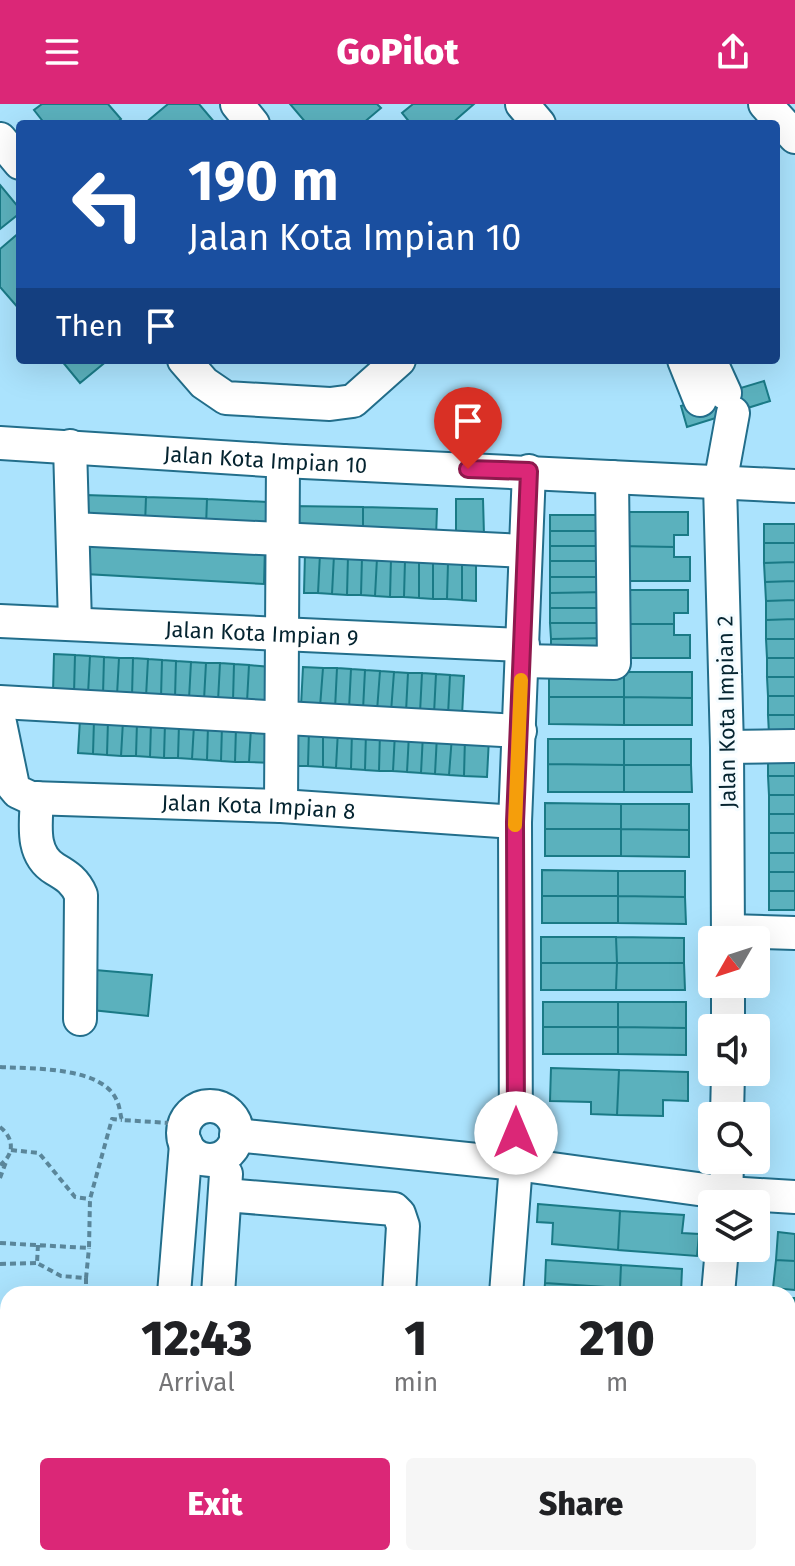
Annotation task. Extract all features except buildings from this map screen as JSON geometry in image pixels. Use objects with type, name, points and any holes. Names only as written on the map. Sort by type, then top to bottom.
[{"type":"street","points":[[237,104],[250,120]]},
{"type":"street","points":[[522,104],[536,120]]},
{"type":"street","points":[[765,104],[780,120]]},
{"type":"street","points":[[780,120],[795,137]]},
{"type":"street","points":[[0,139],[16,158]]},
{"type":"street","points":[[187,364],[204,383],[226,398],[330,404],[353,401],[395,364]]},
{"type":"street","points":[[687,364],[716,407]]},
{"type":"street","points":[[711,364],[716,407]]},
{"type":"street","name":"Jalan Kota Impian 2","points":[[716,407],[722,470],[728,926]]},
{"type":"street","name":"Jalan Kota Impian 10","points":[[0,443],[612,477],[722,470],[795,486]]},
{"type":"street","points":[[70,446],[75,624]]},
{"type":"street","points":[[281,806],[283,461]]},
{"type":"street","points":[[507,1286],[516,1164],[515,822],[529,471]]},
{"type":"street","name":"Jalan Kota Impian 9","points":[[0,621],[283,634],[614,663],[612,477]]},
{"type":"street","points":[[73,529],[525,551]]},
{"type":"street","points":[[0,702],[520,731]]},
{"type":"street","points":[[0,723],[24,789],[40,855],[52,868],[72,880],[81,895],[80,1019]]},
{"type":"street","points":[[727,747],[795,746]]},
{"type":"street","name":"Jalan Kota Impian 8","points":[[24,789],[515,822]]},
{"type":"street","points":[[770,934],[795,933]]},
{"type":"street","points":[[175,1286],[185,1134],[196,1109],[215,1106],[231,1117],[232,1144],[219,1286]]},
{"type":"street","points":[[185,1134],[191,1152],[209,1159],[232,1144],[516,1164],[698,1194]]},
{"type":"street","points":[[225,1195],[394,1209],[403,1219],[399,1286]]},
{"type":"street","points":[[770,1198],[795,1197]]},
{"type":"street","points":[[719,1286],[721,1262]]},
{"type":"path","points":[[0,1067],[80,1074],[103,1084],[117,1099],[122,1120]]},
{"type":"path","points":[[86,1286],[90,1199],[112,1119],[185,1134]]},
{"type":"path","points":[[0,1127],[10,1138],[11,1150],[0,1178]]},
{"type":"path","points":[[11,1150],[39,1153],[75,1197],[90,1199]]},
{"type":"path","points":[[0,1165],[6,1160]]},
{"type":"path","points":[[0,1243],[89,1248]]},
{"type":"path","points":[[37,1263],[38,1245]]},
{"type":"path","points":[[0,1264],[37,1263],[61,1276],[86,1278]]},
{"type":"slow traffic","points":[[515,825],[521,680]]},
{"type":"route","points":[[468,469],[529,471],[515,822],[516,1133]]}]
